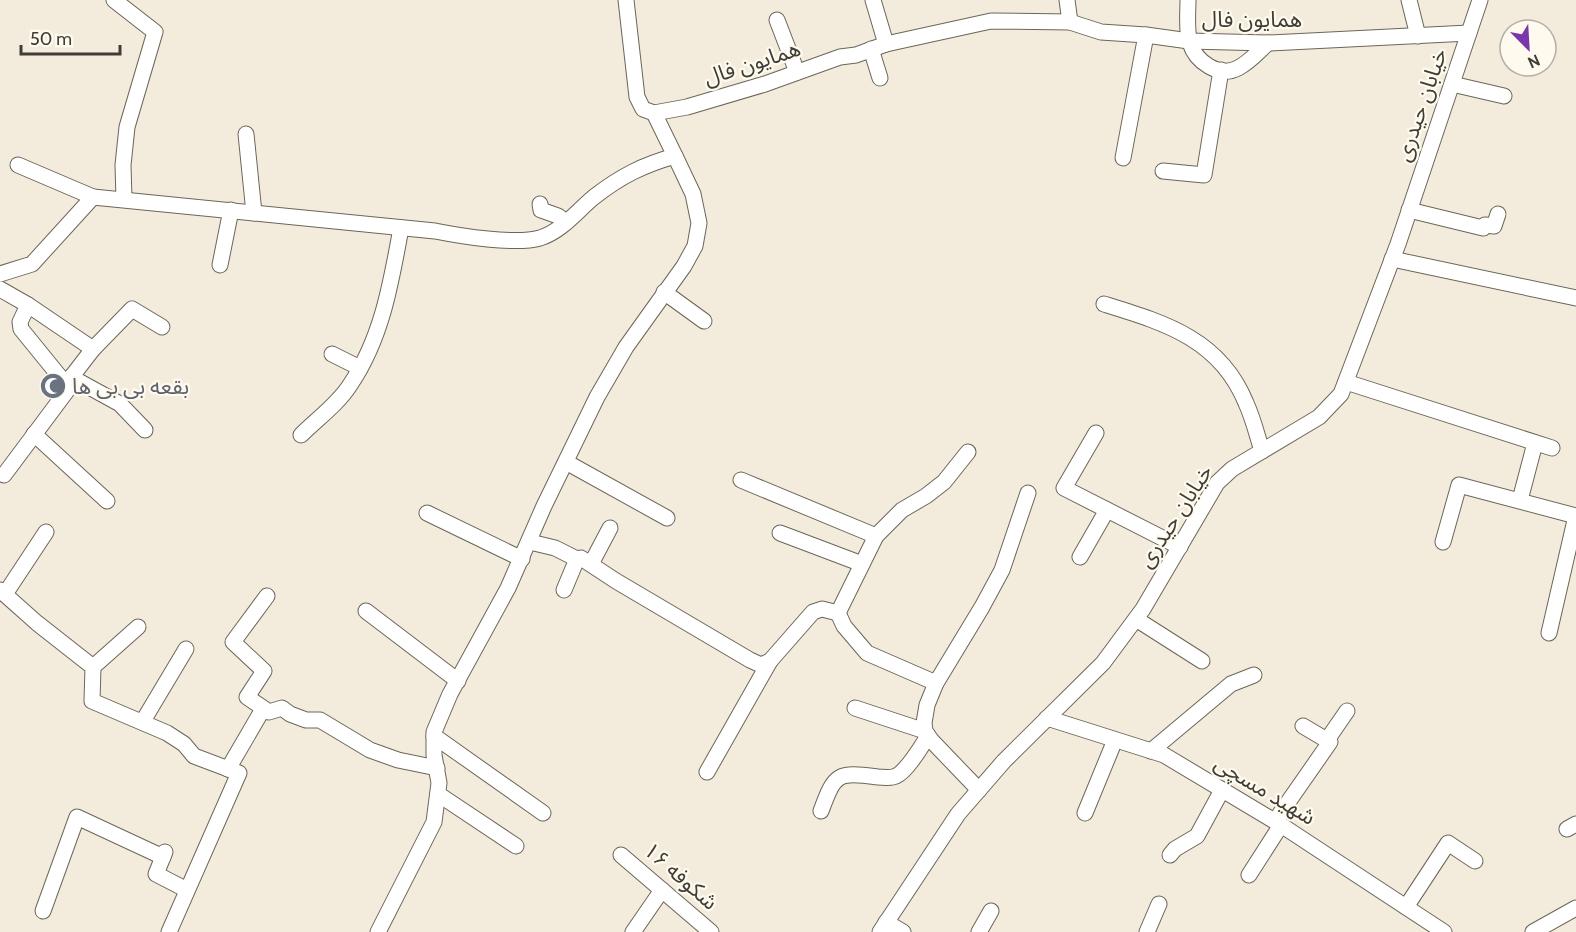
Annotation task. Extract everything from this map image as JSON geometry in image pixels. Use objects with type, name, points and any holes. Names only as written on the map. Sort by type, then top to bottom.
[{"type":"street","points":[[114,0],[155,32],[127,127],[123,165],[124,199]]},
{"type":"street","points":[[378,932],[434,822],[439,783],[434,732],[446,703],[522,559],[597,398],[626,347],[684,266],[695,246],[699,223],[693,194],[654,113],[643,109],[637,97],[626,0]]},
{"type":"street","points":[[873,0],[886,44]]},
{"type":"street","points":[[1067,0],[1070,22]]},
{"type":"street","points":[[1188,0],[1189,41],[1202,62],[1226,72],[1237,69],[1268,43]]},
{"type":"street","points":[[1409,0],[1418,36]]},
{"type":"street","name":"خیابان حیدری","points":[[883,927],[958,814],[1004,761],[1103,663],[1136,619],[1217,483],[1232,469],[1319,417],[1336,400],[1346,382],[1392,259],[1480,0]]},
{"type":"street","points":[[777,20],[797,72]]},
{"type":"street","name":"همایون فال","points":[[654,113],[687,107],[886,44],[991,21],[1070,22],[1101,32],[1189,41],[1268,43],[1469,33]]},
{"type":"street","points":[[1123,158],[1146,35]]},
{"type":"street","points":[[871,49],[880,78]]},
{"type":"street","points":[[1163,171],[1204,175],[1221,70]]},
{"type":"street","points":[[1452,84],[1504,96]]},
{"type":"street","points":[[246,134],[254,213]]},
{"type":"street","points":[[18,165],[93,197],[435,231],[467,238],[521,240],[539,238],[556,231],[594,197],[622,177],[641,167],[675,156]]},
{"type":"street","points":[[0,274],[32,264],[93,197]]},
{"type":"street","points":[[540,204],[541,210],[558,216],[566,222]]},
{"type":"street","points":[[220,265],[231,210]]},
{"type":"street","points":[[1409,210],[1483,228],[1485,225],[1494,226],[1498,214]]},
{"type":"street","points":[[302,435],[349,387],[373,345],[388,299],[401,228]]},
{"type":"street","points":[[1392,259],[1576,298]]},
{"type":"street","points":[[0,289],[93,349]]},
{"type":"street","points":[[664,292],[704,321]]},
{"type":"street","points":[[1104,304],[1177,330],[1211,351],[1228,370],[1246,402],[1262,451]]},
{"type":"street","points":[[28,305],[20,322],[21,329],[68,380],[120,404],[145,430]]},
{"type":"street","points":[[1,476],[69,388],[68,380],[93,349],[132,309],[162,327]]},
{"type":"street","points":[[332,354],[360,368]]},
{"type":"street","points":[[1346,382],[1552,448]]},
{"type":"street","points":[[1096,433],[1064,488],[1180,547]]},
{"type":"street","points":[[34,434],[107,501]]},
{"type":"street","points":[[1520,500],[1535,443]]},
{"type":"street","points":[[838,613],[876,536],[902,510],[944,482],[968,452]]},
{"type":"street","points":[[566,462],[667,518]]},
{"type":"street","points":[[741,480],[876,536]]},
{"type":"street","points":[[1443,542],[1459,485],[1576,516],[1549,633]]},
{"type":"street","points":[[821,811],[830,788],[838,776],[846,774],[887,778],[897,776],[905,768],[927,734],[924,723],[927,705],[936,683],[982,608],[1002,570],[1028,493]]},
{"type":"street","points":[[1080,557],[1107,510]]},
{"type":"street","points":[[427,513],[522,559]]},
{"type":"street","points":[[564,591],[610,528]]},
{"type":"street","points":[[46,532],[3,592],[37,623],[93,667]]},
{"type":"street","points":[[780,533],[862,564]]},
{"type":"street","points":[[530,542],[555,548],[584,561],[750,660],[761,664],[770,662]]},
{"type":"street","points":[[267,596],[233,642],[264,671],[247,697],[269,712],[282,708],[306,720],[320,720],[370,750],[398,760],[436,768]]},
{"type":"street","points":[[707,772],[770,662],[813,612],[822,609],[838,613]]},
{"type":"street","points":[[366,611],[458,681]]},
{"type":"street","points":[[838,613],[844,626],[867,653],[936,683]]},
{"type":"street","points":[[1136,619],[1202,661]]},
{"type":"street","points":[[138,627],[93,667],[92,701],[167,733],[184,744],[194,756],[239,773],[169,932]]},
{"type":"street","points":[[143,721],[186,649]]},
{"type":"street","points":[[1151,751],[1231,684],[1254,675]]},
{"type":"street","points":[[855,708],[927,734],[979,790]]},
{"type":"street","points":[[228,769],[263,709]]},
{"type":"street","points":[[1327,740],[1347,711]]},
{"type":"street","name":"شهید مسچی","points":[[1047,718],[1164,755],[1278,823],[1444,932]]},
{"type":"street","points":[[1249,875],[1278,823],[1330,742],[1304,726]]},
{"type":"street","points":[[434,736],[543,813]]},
{"type":"street","points":[[1085,813],[1114,740]]},
{"type":"street","points":[[1170,855],[1175,849],[1197,836],[1222,790]]},
{"type":"street","points":[[438,794],[516,846]]},
{"type":"street","points":[[43,911],[76,817],[164,854],[156,874],[187,891]]},
{"type":"street","points":[[1406,907],[1448,843],[1475,861]]},
{"type":"street","name":"شکوفه ۱۶","points":[[621,855],[711,932]]},
{"type":"street","points":[[633,932],[662,890]]},
{"type":"street","points":[[1147,932],[1159,904]]},
{"type":"street","points":[[1533,932],[1576,908]]},
{"type":"street","points":[[979,932],[991,911]]},
{"type":"street","points":[[883,927],[903,932]]},
{"type":"place","name":"بقعه بی بی ها","points":[[53,386]]}]
